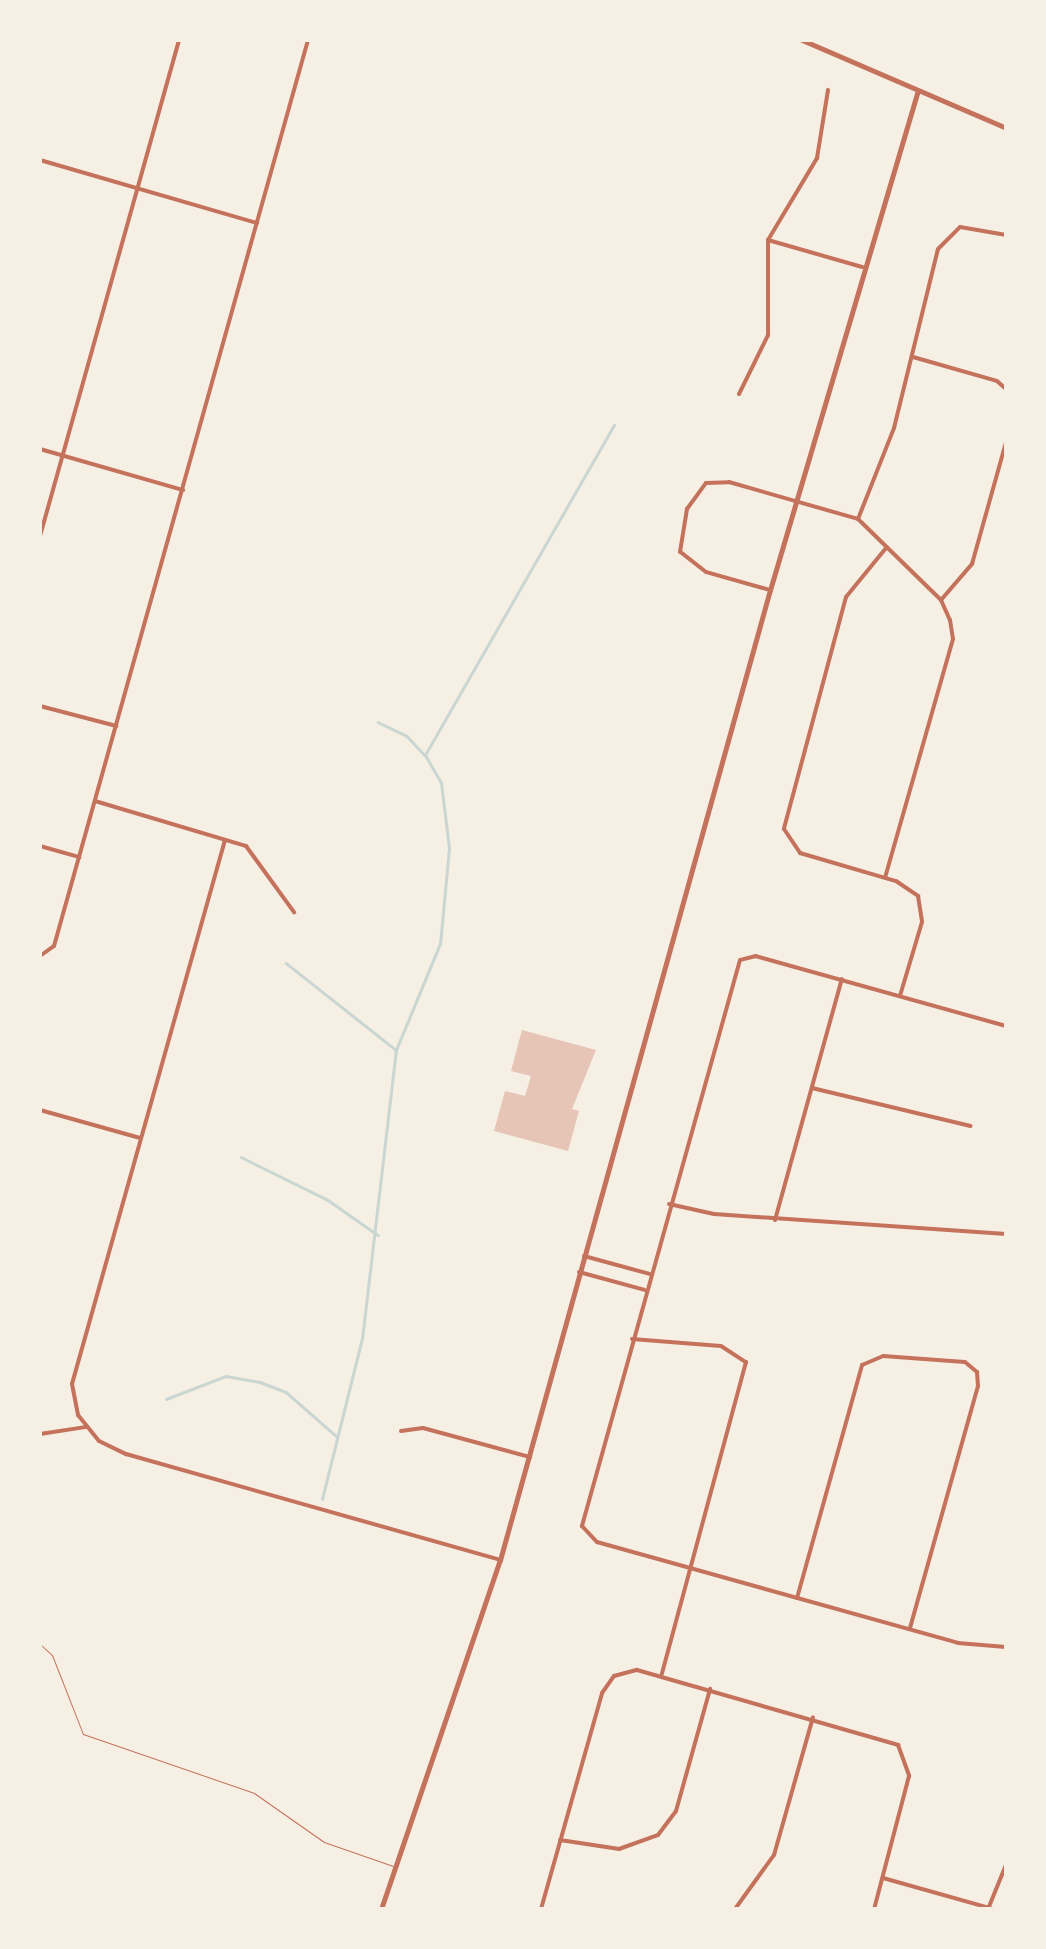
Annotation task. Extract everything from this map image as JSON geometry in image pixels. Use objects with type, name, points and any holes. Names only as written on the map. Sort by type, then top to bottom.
[{"type":"street","points":[[40,536],[179,40]]},
{"type":"street","points":[[40,956],[54,946],[308,40]]},
{"type":"street","points":[[802,40],[1006,128]]},
{"type":"street","points":[[740,394],[768,336],[768,240],[821,148],[828,90]]},
{"type":"street","points":[[381,1909],[500,1560],[770,590],[862,267],[918,90]]},
{"type":"street","points":[[40,160],[258,223]]},
{"type":"street","points":[[858,519],[876,485],[913,357],[938,249],[948,234],[973,226],[1006,235]]},
{"type":"street","points":[[768,240],[862,267]]},
{"type":"street","points":[[913,357],[998,381],[1006,389]]},
{"type":"street","points":[[940,600],[972,564],[1006,442]]},
{"type":"street","points":[[40,450],[183,490]]},
{"type":"street","points":[[770,590],[689,563],[679,541],[696,490],[712,480],[858,519],[940,600],[953,639],[885,877]]},
{"type":"street","points":[[888,546],[846,597],[784,829],[800,854],[909,887],[923,912],[900,996]]},
{"type":"street","points":[[40,706],[116,726]]},
{"type":"street","points":[[96,801],[252,850],[294,912]]},
{"type":"street","points":[[224,840],[72,1384],[86,1427],[126,1454],[500,1560]]},
{"type":"street","points":[[40,846],[79,858]]},
{"type":"street","points":[[1006,1026],[756,956],[740,960],[645,1290],[583,1530],[597,1542],[910,1630],[1006,1646]]},
{"type":"street","points":[[775,1220],[842,979]]},
{"type":"street","points":[[812,1088],[970,1126]]},
{"type":"street","points":[[40,1110],[140,1138]]},
{"type":"street","points":[[669,1204],[775,1220],[1006,1234]]},
{"type":"street","points":[[584,1256],[650,1274]]},
{"type":"street","points":[[580,1272],[645,1290]]},
{"type":"street","points":[[632,1339],[735,1349],[746,1362],[661,1676]]},
{"type":"street","points":[[797,1598],[862,1365],[883,1356],[964,1362],[977,1372],[910,1630]]},
{"type":"street","points":[[40,1434],[86,1427]]},
{"type":"street","points":[[401,1431],[423,1428],[530,1457]]},
{"type":"street","points":[[541,1909],[606,1684],[626,1672],[661,1676],[886,1739],[908,1760],[874,1909]]},
{"type":"street","points":[[560,1840],[619,1849],[658,1836],[676,1810],[710,1689]]},
{"type":"street","points":[[735,1909],[774,1855],[813,1717]]},
{"type":"street","points":[[883,1878],[990,1909],[1006,1865]]},
{"type":"lane","points":[[40,1644],[52,1655],[83,1734],[254,1793],[324,1842],[396,1867]]},
{"type":"building","points":[[522,1030],[596,1050],[572,1109],[579,1111],[568,1151],[494,1131],[505,1091],[525,1096],[531,1076],[511,1071]]},
{"type":"waterway","points":[[322,1499],[362,1339],[396,1050],[440,944],[449,848],[441,783],[425,755],[614,425]]},
{"type":"waterway","points":[[378,722],[407,736],[425,755]]},
{"type":"waterway","points":[[286,963],[395,1049]]},
{"type":"waterway","points":[[241,1157],[328,1200],[378,1235]]},
{"type":"waterway","points":[[166,1399],[226,1376],[260,1382],[286,1392],[336,1436]]}]
